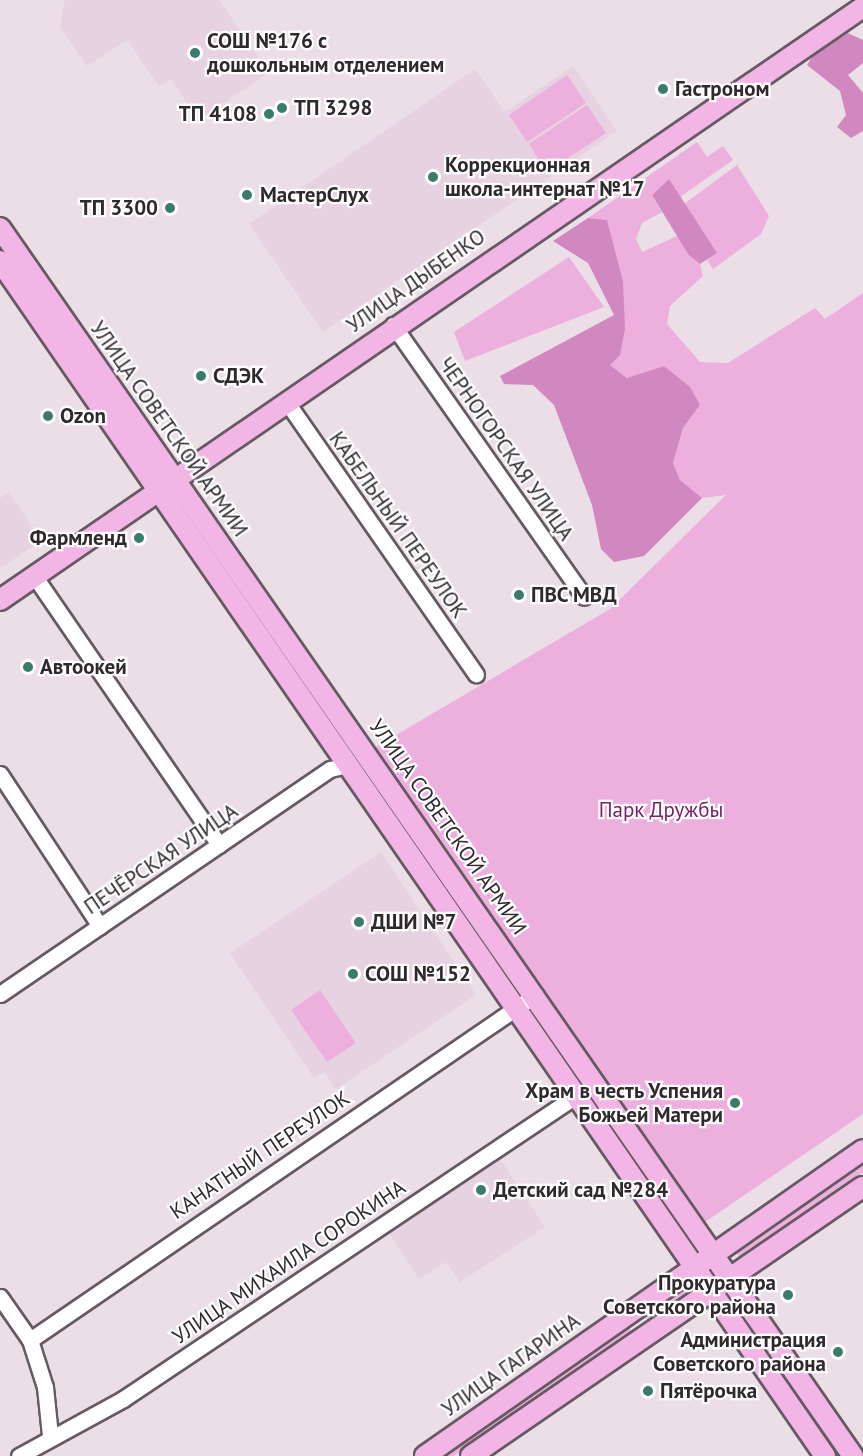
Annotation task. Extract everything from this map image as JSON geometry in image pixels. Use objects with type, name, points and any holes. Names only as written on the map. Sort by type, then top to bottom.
[{"type":"main road","name":"УЛИЦА ДЫБЕНКО","points":[[0,600],[393,325],[863,7]]},
{"type":"main road","name":"УЛИЦА СОВЕТСКОЙ АРМИИ","points":[[0,228],[348,765],[825,1456]]},
{"type":"main road","name":"УЛИЦА СОВЕТСКОЙ АРМИИ","points":[[0,261],[367,752],[853,1456]]},
{"type":"main road","points":[[348,765],[367,752]]},
{"type":"main road","name":"УЛИЦА ГАГАРИНА","points":[[425,1456],[863,1150]]},
{"type":"main road","points":[[471,1456],[863,1187]]},
{"type":"main road","points":[[630,1311],[647,1335]]},
{"type":"street","name":"ЧЕРНОГОРСКАЯ УЛИЦА","points":[[393,325],[584,597]]},
{"type":"street","name":"КАБЕЛЬНЫЙ ПЕРЕУЛОК","points":[[286,401],[476,674]]},
{"type":"street","points":[[35,576],[219,845]]},
{"type":"street","name":"ПЕЧЁРСКАЯ УЛИЦА","points":[[0,994],[330,769],[348,765]]},
{"type":"street","points":[[0,774],[100,926]]},
{"type":"street","name":"КАНАТНЫЙ ПЕРЕУЛОК","points":[[30,1340],[535,995]]},
{"type":"street","name":"УЛИЦА МИХАИЛА СОРОКИНА","points":[[19,1456],[50,1435],[123,1399],[577,1095]]},
{"type":"street","points":[[0,1297],[30,1340],[45,1387],[50,1435]]},
{"type":"shaded area","name":"СОШ №176 с дошкольным отделением","points":[[65,0],[219,0],[269,72],[199,120],[171,79],[159,86],[127,40],[87,66],[60,27]]},
{"type":"shaded area","points":[[841,30],[863,40],[863,63],[848,75],[863,93],[863,131],[851,138],[837,127],[846,115],[840,91],[807,65],[819,45]]},
{"type":"shaded area","name":"Коррекционная школа-интернат №17","points":[[573,66],[617,131],[323,332],[249,224],[475,69],[505,112]]},
{"type":"shaded area","points":[[669,179],[717,253],[700,264],[688,254],[652,195]]},
{"type":"shaded area","points":[[588,218],[607,220],[623,281],[625,329],[620,355],[610,365],[627,378],[664,366],[690,387],[700,405],[683,428],[673,463],[680,480],[702,498],[644,556],[614,562],[601,549],[592,505],[554,405],[533,385],[504,384],[500,376],[614,315],[588,263],[553,241]]},
{"type":"shaded area","points":[[9,492],[41,540],[0,569],[0,498]]},
{"type":"shaded area","name":"СОШ №152","points":[[381,852],[476,995],[336,1089],[324,1072],[314,1078],[230,953]]},
{"type":"shaded area","name":"Детский сад №284","points":[[497,1154],[545,1227],[460,1282],[446,1262],[419,1279],[385,1227]]},
{"type":"green space","points":[[567,75],[586,103],[527,142],[509,115]]},
{"type":"green space","points":[[587,105],[606,133],[547,172],[529,144]]},
{"type":"green space","name":"Парк Дружбы","points":[[697,142],[707,157],[723,146],[733,160],[680,197],[669,179],[652,195],[662,212],[642,223],[636,239],[642,252],[677,236],[700,264],[703,276],[670,306],[667,324],[700,362],[728,363],[815,308],[825,319],[863,293],[863,1114],[702,1224],[374,748],[610,609],[726,495],[702,498],[680,480],[673,463],[683,428],[700,405],[664,366],[627,378],[610,365],[623,281],[607,221],[588,218]]},
{"type":"green space","points":[[737,165],[769,216],[761,234],[713,269],[707,260],[717,253],[684,204]]},
{"type":"green space","points":[[569,257],[604,307],[465,361],[454,332]]},
{"type":"green space","points":[[320,990],[356,1043],[327,1062],[291,1010]]},
{"type":"green space","points":[[863,1162],[863,1173],[741,1259],[736,1252]]},
{"type":"green space","points":[[689,1282],[694,1290],[647,1319],[645,1313]]},
{"type":"green space","points":[[628,1325],[632,1333],[454,1456],[440,1456]]},
{"type":"place","name":"СОШ №176 с дошкольным отделением","points":[[195,53]]},
{"type":"place","name":"Гастроном","points":[[663,89]]},
{"type":"place","name":"ТП 3298","points":[[282,108]]},
{"type":"place","name":"ТП 4108","points":[[269,114]]},
{"type":"place","name":"Коррекционная школа-интернат №17","points":[[433,177]]},
{"type":"place","name":"МастерСлух","points":[[247,195]]},
{"type":"place","name":"ТП 3300","points":[[170,208]]},
{"type":"place","name":"СДЭК","points":[[201,376]]},
{"type":"place","name":"Ozon","points":[[48,416]]},
{"type":"place","name":"Фармленд","points":[[139,538]]},
{"type":"place","name":"ПВС МВД","points":[[519,595]]},
{"type":"place","name":"Автоокей","points":[[28,667]]},
{"type":"place","name":"ДШИ №7","points":[[359,922]]},
{"type":"place","name":"СОШ №152","points":[[353,974]]},
{"type":"place","name":"Храм в честь Успения Божьей Матери","points":[[735,1103]]},
{"type":"place","name":"Детский сад №284","points":[[481,1190]]},
{"type":"place","name":"Прокуратура Советского района","points":[[788,1295]]},
{"type":"place","name":"Администрация Советского района","points":[[838,1352]]},
{"type":"place","name":"Пятёрочка","points":[[648,1391]]}]
